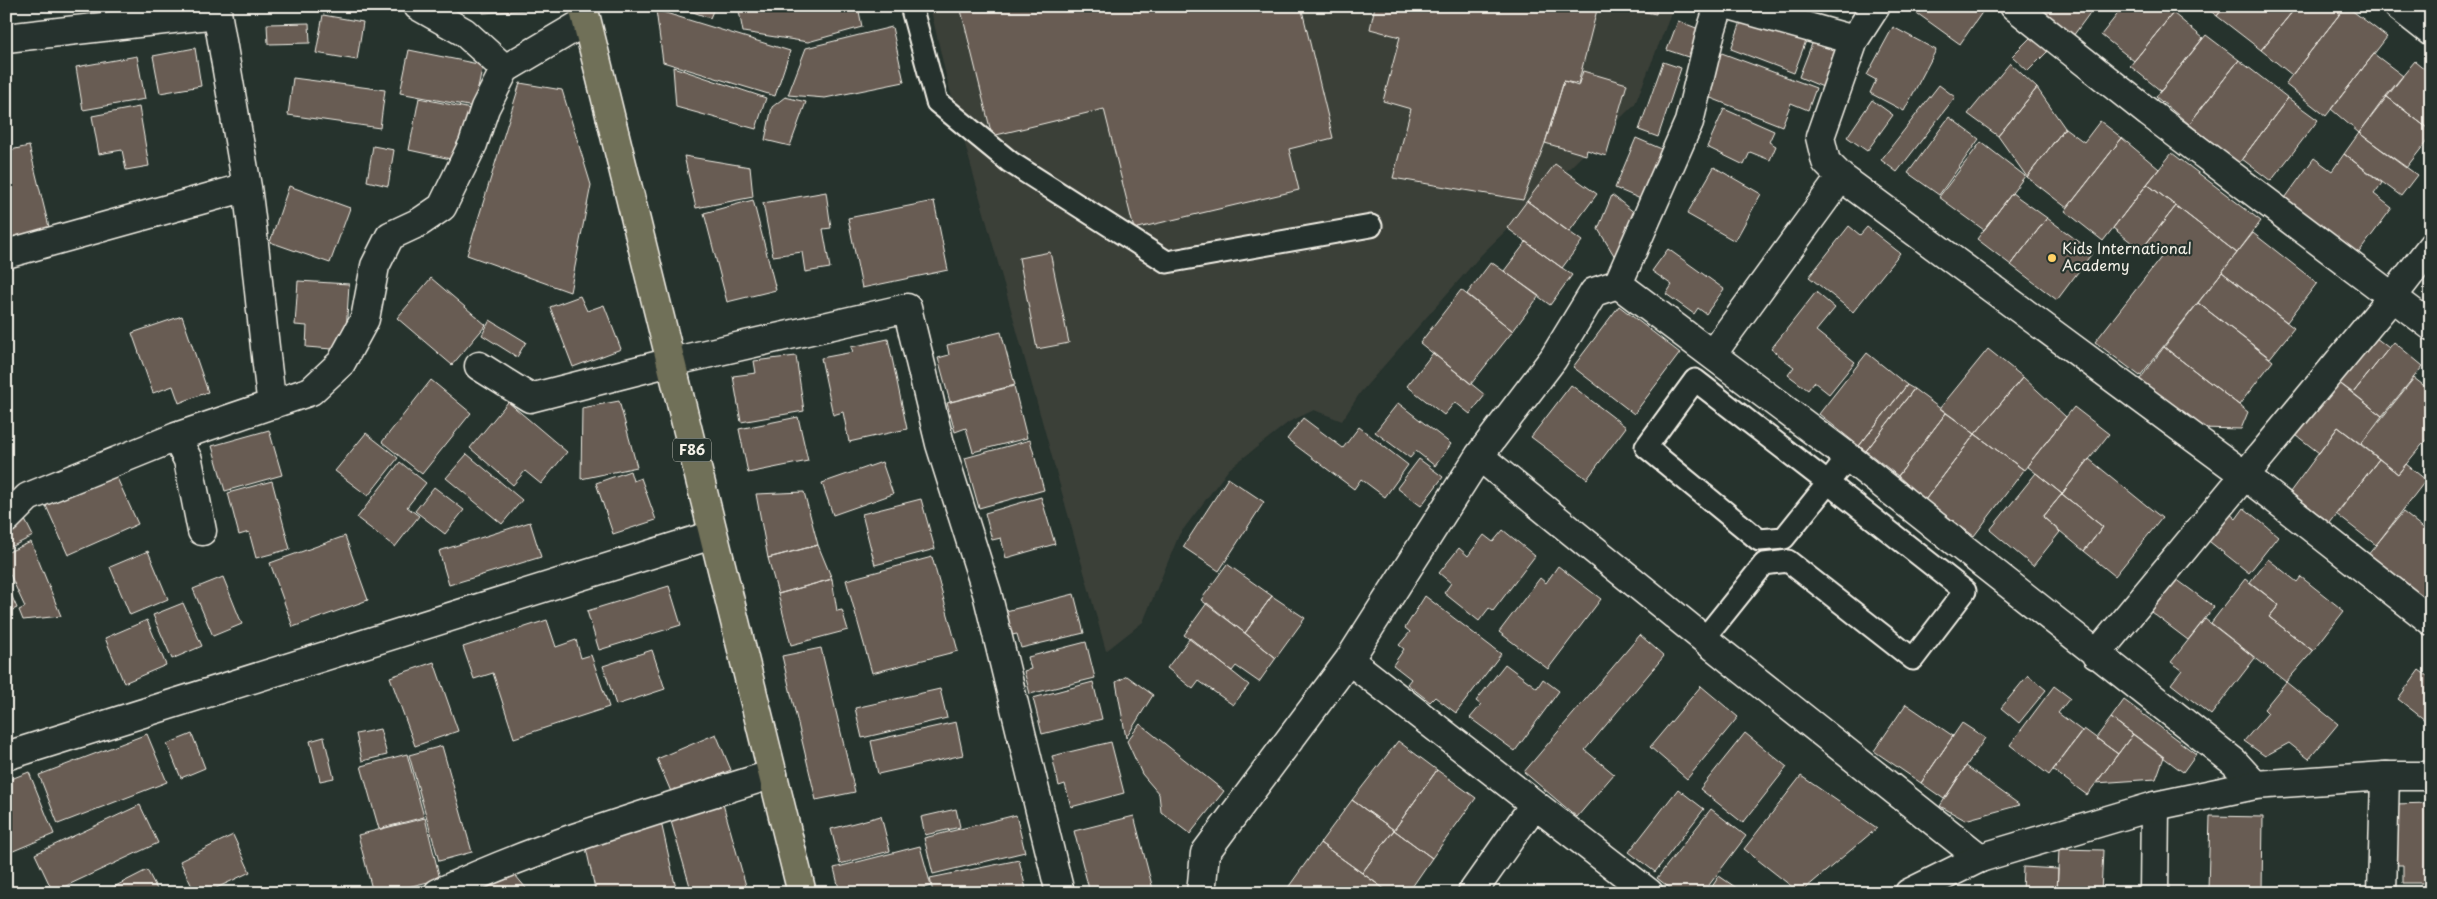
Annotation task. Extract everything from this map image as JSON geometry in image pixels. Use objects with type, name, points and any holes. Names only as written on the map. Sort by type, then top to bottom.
[{"type":"main road","name":"F86","points":[[584,14],[802,893]]},
{"type":"street","points":[[418,6],[464,32],[505,69]]},
{"type":"street","points":[[1201,893],[1205,853],[1349,660],[1479,456],[1553,359],[1594,292],[1618,284],[1689,122],[1711,32],[1720,6]]},
{"type":"street","points":[[1733,6],[1854,40]]},
{"type":"street","points":[[1876,6],[1854,40],[1820,137],[1826,162],[1841,177],[2244,474],[2431,621]]},
{"type":"street","points":[[2014,6],[2149,113],[2431,326]]},
{"type":"street","points":[[2398,6],[2431,32]]},
{"type":"street","points":[[6,38],[216,10],[247,187],[256,257],[262,335],[272,405]]},
{"type":"street","points":[[6,519],[28,497],[176,437],[310,391],[341,363],[365,319],[375,266],[390,236],[420,222],[442,207],[473,144],[485,108],[505,69],[584,14]]},
{"type":"street","points":[[1713,353],[1841,177]]},
{"type":"street","points":[[6,254],[247,187]]},
{"type":"street","points":[[2096,655],[2393,296],[2431,247]]},
{"type":"street","points":[[1618,284],[1713,353],[1848,457],[2096,655],[2234,762],[2255,786]]},
{"type":"street","points":[[479,366],[530,398],[671,362],[907,308],[940,444],[987,593],[1060,893]]},
{"type":"street","points":[[176,437],[188,460],[202,531]]},
{"type":"street","points":[[1479,456],[1704,640],[1980,858]]},
{"type":"street","points":[[6,756],[712,534]]},
{"type":"street","points":[[1349,660],[1649,893]]},
{"type":"street","points":[[438,893],[474,876],[549,847],[773,774]]},
{"type":"street","points":[[1916,891],[1980,858],[2155,806],[2255,786],[2385,776],[2431,776]]},
{"type":"street","points":[[2382,893],[2385,776]]},
{"type":"street","points":[[1472,893],[1534,805]]},
{"type":"street","points":[[2154,893],[2155,806]]},
{"type":"lane","points":[[911,6],[937,102],[1010,162],[1167,262],[1231,253],[1371,226]]},
{"type":"lane","points":[[1764,564],[1759,540],[1646,447],[1695,380],[1965,591],[1913,659],[1788,560],[1784,538]]},
{"type":"lane","points":[[1759,540],[1784,538],[1848,457]]},
{"type":"lane","points":[[1704,640],[1764,564],[1788,560]]},
{"type":"shaded area","points":[[930,6],[1671,6],[1671,14],[1635,104],[1482,254],[1360,393],[1342,421],[1314,410],[1289,422],[1229,469],[1179,535],[1143,622],[1106,651],[946,76]]},
{"type":"building","points":[[98,6],[136,6],[137,8],[100,16]]},
{"type":"building","points":[[482,6],[543,6],[543,9],[483,13]]},
{"type":"building","points":[[676,6],[715,6],[710,18]]},
{"type":"building","points":[[738,6],[858,6],[862,27],[808,42],[743,32]]},
{"type":"building","points":[[960,6],[1301,6],[1333,138],[1289,149],[1299,190],[1134,229],[1104,109],[992,136]]},
{"type":"building","points":[[1375,6],[1598,6],[1578,84],[1564,81],[1545,143],[1523,200],[1393,178],[1411,109],[1383,101],[1400,37],[1370,29]]},
{"type":"building","points":[[1614,6],[1657,6],[1656,14]]},
{"type":"building","points":[[1907,6],[1977,6],[1983,11],[1960,44]]},
{"type":"building","points":[[2034,6],[2095,6],[2073,36]]},
{"type":"building","points":[[2124,6],[2164,6],[2173,13],[2134,61],[2101,35]]},
{"type":"building","points":[[2204,6],[2225,6],[2217,16]]},
{"type":"building","points":[[2225,6],[2297,6],[2261,50],[2217,16]]},
{"type":"building","points":[[2297,6],[2346,6],[2292,75],[2261,50]]},
{"type":"building","points":[[2346,6],[2387,37],[2326,116],[2285,84]]},
{"type":"building","points":[[2420,6],[2431,6],[2431,14]]},
{"type":"building","points":[[656,10],[790,51],[775,96],[663,62]]},
{"type":"building","points":[[2173,13],[2203,38],[2161,91],[2130,66]]},
{"type":"building","points":[[1744,14],[1807,38],[1794,73],[1731,49]]},
{"type":"building","points":[[323,15],[363,22],[357,60],[316,53]]},
{"type":"building","points":[[1678,21],[1699,29],[1688,57],[1667,50]]},
{"type":"building","points":[[309,23],[310,43],[268,44],[267,24]]},
{"type":"building","points":[[892,27],[904,82],[825,98],[788,95],[806,48]]},
{"type":"building","points":[[1893,27],[1936,50],[1904,111],[1870,93],[1876,80],[1867,75]]},
{"type":"building","points":[[2206,35],[2239,60],[2189,124],[2156,97]]},
{"type":"building","points":[[2032,36],[2048,51],[2028,71],[2012,56]]},
{"type":"building","points":[[1813,41],[1837,50],[1823,87],[1799,77]]},
{"type":"building","points":[[195,48],[201,86],[160,93],[153,56]]},
{"type":"building","points":[[409,50],[483,65],[474,107],[400,93]]},
{"type":"building","points":[[1719,52],[1816,88],[1808,110],[1791,103],[1782,126],[1703,95]]},
{"type":"building","points":[[2374,54],[2403,76],[2359,133],[2331,109]]},
{"type":"building","points":[[137,56],[145,99],[83,110],[76,67]]},
{"type":"building","points":[[2239,60],[2288,98],[2239,163],[2189,124]]},
{"type":"building","points":[[2415,61],[2431,74],[2431,131],[2386,96]]},
{"type":"building","points":[[1663,62],[1681,68],[1658,137],[1639,130]]},
{"type":"building","points":[[2010,63],[2037,88],[1998,136],[1968,114]]},
{"type":"building","points":[[673,67],[766,98],[756,129],[676,107]]},
{"type":"building","points":[[1583,71],[1627,84],[1606,156],[1587,150],[1586,155],[1545,143],[1564,81],[1578,86]]},
{"type":"building","points":[[293,78],[385,90],[380,128],[288,115]]},
{"type":"building","points":[[520,83],[562,90],[591,185],[570,292],[467,255]]},
{"type":"building","points":[[1939,85],[1955,97],[1897,172],[1881,160]]},
{"type":"building","points":[[2037,88],[2065,128],[2027,177],[1998,136]]},
{"type":"building","points":[[2386,96],[2431,131],[2431,136],[2406,168],[2359,133]]},
{"type":"building","points":[[785,97],[806,102],[790,146],[765,140],[772,107]]},
{"type":"building","points":[[419,98],[471,109],[460,161],[409,150]]},
{"type":"building","points":[[2288,98],[2318,120],[2271,181],[2242,159]]},
{"type":"building","points":[[1872,100],[1893,115],[1867,151],[1847,137]]},
{"type":"building","points":[[139,107],[149,166],[126,170],[122,150],[99,154],[92,116]]},
{"type":"building","points":[[1724,109],[1774,131],[1769,142],[1776,146],[1770,160],[1750,152],[1744,165],[1707,147]]},
{"type":"building","points":[[1949,117],[1979,139],[1939,195],[1908,173]]},
{"type":"building","points":[[2100,121],[2122,138],[2067,208],[2027,177],[2065,128],[2084,142]]},
{"type":"building","points":[[2359,133],[2417,175],[2401,196],[2344,154]]},
{"type":"building","points":[[1636,138],[1671,153],[1650,203],[1615,188]]},
{"type":"building","points":[[2122,138],[2159,169],[2103,241],[2065,211]]},
{"type":"building","points":[[1981,142],[2025,176],[1984,230],[1939,197]]},
{"type":"building","points":[[29,146],[50,231],[6,240],[6,151]]},
{"type":"building","points":[[373,146],[394,150],[388,186],[367,181]]},
{"type":"building","points":[[2172,153],[2261,221],[2237,253],[2147,184]]},
{"type":"building","points":[[2344,154],[2382,183],[2374,194],[2392,208],[2357,255],[2283,201],[2314,158],[2332,171]]},
{"type":"building","points":[[684,156],[750,167],[753,197],[696,208]]},
{"type":"building","points":[[1555,164],[1597,194],[1569,232],[1527,201]]},
{"type":"building","points":[[1714,167],[1761,194],[1735,241],[1687,214]]},
{"type":"building","points":[[2147,184],[2176,206],[2141,250],[2113,228]]},
{"type":"building","points":[[289,186],[350,208],[330,263],[270,242]]},
{"type":"building","points":[[826,192],[831,228],[823,229],[830,268],[805,272],[802,252],[773,256],[763,203]]},
{"type":"building","points":[[2012,193],[2047,218],[2011,265],[1977,239]]},
{"type":"building","points":[[1612,195],[1640,217],[1615,257],[1598,229]]},
{"type":"building","points":[[753,200],[776,290],[727,302],[704,213]]},
{"type":"building","points":[[934,201],[948,270],[862,288],[848,218]]},
{"type":"building","points":[[1527,201],[1582,241],[1562,268],[1507,228]]},
{"type":"building","points":[[2176,206],[2237,253],[2140,376],[2095,342],[2162,256],[2146,244]]},
{"type":"building","name":"Kids International Academy","points":[[2047,218],[2093,252],[2057,300],[2011,265]]},
{"type":"building","points":[[1849,226],[1860,235],[1867,227],[1900,253],[1853,312],[1809,277]]},
{"type":"building","points":[[2253,233],[2317,283],[2287,322],[2222,272]]},
{"type":"building","points":[[1526,242],[1572,275],[1550,305],[1504,271]]},
{"type":"building","points":[[1668,249],[1724,289],[1706,314],[1698,308],[1694,314],[1666,294],[1672,285],[1652,271]]},
{"type":"building","points":[[1050,252],[1069,343],[1037,349],[1019,258]]},
{"type":"building","points":[[1491,262],[1539,296],[1513,331],[1467,294]]},
{"type":"building","points":[[2222,272],[2294,328],[2270,358],[2198,303]]},
{"type":"building","points":[[431,278],[486,325],[452,365],[397,318]]},
{"type":"building","points":[[298,281],[349,284],[345,350],[306,347],[307,326],[295,325]]},
{"type":"building","points":[[1461,290],[1513,331],[1471,384],[1420,343]]},
{"type":"building","points":[[1816,292],[1835,308],[1816,331],[1855,362],[1829,394],[1814,382],[1808,390],[1788,375],[1794,367],[1771,349]]},
{"type":"building","points":[[580,296],[587,311],[604,305],[621,349],[573,367],[550,307]]},
{"type":"building","points":[[2198,303],[2273,361],[2239,405],[2164,347]]},
{"type":"building","points":[[1619,306],[1680,353],[1634,414],[1573,367]]},
{"type":"building","points":[[182,316],[208,392],[179,403],[173,386],[153,393],[132,333]]},
{"type":"building","points":[[490,320],[526,342],[517,357],[482,335]]},
{"type":"building","points":[[1001,332],[1015,385],[950,402],[938,358],[949,355],[947,345]]},
{"type":"building","points":[[2371,334],[2389,348],[2353,393],[2330,376]]},
{"type":"building","points":[[888,339],[907,429],[849,442],[843,412],[833,415],[821,358],[853,352],[851,347]]},
{"type":"building","points":[[2394,342],[2423,366],[2382,416],[2353,393]]},
{"type":"building","points":[[2164,347],[2248,412],[2241,429],[2200,428],[2134,387]]},
{"type":"building","points":[[1988,349],[2023,377],[1975,434],[1940,408]]},
{"type":"building","points":[[1433,353],[1485,395],[1470,414],[1455,402],[1444,415],[1407,386]]},
{"type":"building","points":[[1867,353],[1907,385],[1859,446],[1819,414]]},
{"type":"building","points":[[796,356],[804,411],[741,422],[733,376],[756,373],[754,361]]},
{"type":"building","points":[[2330,376],[2382,416],[2361,444],[2338,427],[2319,453],[2292,432]]},
{"type":"building","points":[[2023,377],[2066,417],[2024,470],[1975,434]]},
{"type":"building","points":[[2414,378],[2431,391],[2431,434],[2398,474],[2361,444]]},
{"type":"building","points":[[431,380],[471,413],[422,474],[382,442]]},
{"type":"building","points":[[1571,385],[1626,427],[1587,479],[1531,437]]},
{"type":"building","points":[[1907,385],[1914,389],[1866,451],[1859,446]]},
{"type":"building","points":[[1014,386],[1027,438],[973,452],[966,428],[955,432],[947,403]]},
{"type":"building","points":[[1914,389],[1946,413],[1898,476],[1866,451]]},
{"type":"building","points":[[619,401],[637,467],[581,479],[582,408]]},
{"type":"building","points":[[508,402],[567,452],[541,484],[525,471],[513,485],[470,448]]},
{"type":"building","points":[[1398,403],[1451,444],[1435,466],[1416,451],[1410,458],[1375,432]]},
{"type":"building","points":[[2074,407],[2109,434],[2062,494],[2027,466]]},
{"type":"building","points":[[1946,413],[1975,434],[1925,500],[1898,476]]},
{"type":"building","points":[[798,417],[808,461],[748,473],[739,429]]},
{"type":"building","points":[[1303,418],[1343,448],[1359,427],[1408,465],[1385,497],[1361,479],[1354,489],[1287,439]]},
{"type":"building","points":[[2338,427],[2379,459],[2330,523],[2290,492]]},
{"type":"building","points":[[269,430],[282,475],[225,491],[212,446]]},
{"type":"building","points":[[366,433],[398,458],[368,496],[335,471]]},
{"type":"building","points":[[1975,434],[2024,470],[1974,536],[1925,500]]},
{"type":"building","points":[[1030,440],[1044,490],[979,508],[965,458]]},
{"type":"building","points":[[467,454],[522,500],[502,524],[446,478]]},
{"type":"building","points":[[1419,459],[1443,477],[1421,506],[1397,488]]},
{"type":"building","points":[[2089,459],[2162,518],[2115,576],[2084,551],[2103,527],[2062,494]]},
{"type":"building","points":[[2379,459],[2398,474],[2406,464],[2426,480],[2376,545],[2336,514]]},
{"type":"building","points":[[400,462],[426,483],[407,507],[419,516],[395,547],[357,518]]},
{"type":"building","points":[[882,462],[893,494],[833,515],[822,483]]},
{"type":"building","points":[[112,467],[138,524],[68,555],[43,499]]},
{"type":"building","points":[[630,471],[633,481],[641,478],[656,520],[613,534],[596,483]]},
{"type":"building","points":[[2036,473],[2062,494],[2043,517],[2060,532],[2033,566],[1990,530]]},
{"type":"building","points":[[1228,478],[1264,502],[1219,571],[1183,547]]},
{"type":"building","points":[[272,481],[290,549],[256,558],[249,532],[239,535],[228,493]]},
{"type":"building","points":[[434,487],[464,510],[445,534],[415,511]]},
{"type":"building","points":[[804,492],[818,545],[768,558],[756,494]]},
{"type":"building","points":[[2062,494],[2103,527],[2084,551],[2043,517]]},
{"type":"building","points":[[1041,497],[1055,544],[1006,558],[1001,538],[992,540],[985,513]]},
{"type":"building","points":[[921,499],[935,549],[875,565],[862,514]]},
{"type":"building","points":[[2244,508],[2278,536],[2249,573],[2205,538],[2227,511],[2236,519]]},
{"type":"building","points":[[2403,512],[2431,534],[2431,591],[2423,600],[2367,556]]},
{"type":"building","points":[[25,520],[33,536],[9,548],[6,544],[6,529]]},
{"type":"building","points":[[530,522],[541,557],[449,585],[439,551]]},
{"type":"building","points":[[1503,530],[1535,556],[1493,611],[1489,608],[1479,621],[1444,593],[1451,583],[1439,573],[1459,548],[1468,556],[1484,535],[1493,542]]},
{"type":"building","points":[[345,536],[368,600],[293,627],[270,563]]},
{"type":"building","points":[[31,542],[61,616],[23,620],[19,610],[25,607],[6,566],[6,553]]},
{"type":"building","points":[[818,545],[832,579],[778,594],[768,558]]},
{"type":"building","points":[[148,551],[168,599],[130,615],[110,567]]},
{"type":"building","points":[[932,557],[958,651],[872,673],[846,580]]},
{"type":"building","points":[[2268,559],[2297,582],[2301,577],[2344,611],[2313,651],[2269,617],[2279,605],[2250,582]]},
{"type":"building","points":[[1227,564],[1272,596],[1245,633],[1201,600]]},
{"type":"building","points":[[1558,566],[1601,599],[1548,669],[1499,632],[1540,578],[1546,583]]},
{"type":"building","points":[[2172,576],[2214,607],[2188,640],[2147,609]]},
{"type":"building","points":[[223,577],[242,624],[213,636],[193,589]]},
{"type":"building","points":[[832,579],[837,611],[842,610],[848,630],[791,645],[778,594]]},
{"type":"building","points":[[2245,579],[2279,605],[2269,617],[2313,651],[2286,682],[2211,623]]},
{"type":"building","points":[[6,583],[17,608],[6,613]]},
{"type":"building","points":[[669,586],[681,625],[599,650],[587,611]]},
{"type":"building","points":[[1074,594],[1084,633],[1021,648],[1017,634],[1012,635],[1006,611]]},
{"type":"building","points":[[1272,596],[1305,618],[1276,658],[1245,633]]},
{"type":"building","points":[[1425,596],[1501,654],[1456,713],[1435,697],[1430,702],[1407,684],[1411,679],[1393,665],[1404,649],[1399,645],[1410,632],[1405,628]]},
{"type":"building","points":[[183,603],[202,646],[172,659],[153,615]]},
{"type":"building","points":[[1207,603],[1276,658],[1259,682],[1236,666],[1232,671],[1184,635]]},
{"type":"building","points":[[2205,619],[2255,658],[2211,715],[2171,684],[2182,670],[2171,662]]},
{"type":"building","points":[[147,620],[166,665],[124,683],[105,638]]},
{"type":"building","points":[[547,620],[556,647],[576,640],[581,658],[591,655],[609,707],[514,738],[493,673],[474,679],[463,647]]},
{"type":"building","points":[[1640,635],[1664,656],[1585,750],[1614,774],[1577,817],[1524,772]]},
{"type":"building","points":[[1190,638],[1249,685],[1233,705],[1199,681],[1193,689],[1167,668]]},
{"type":"building","points":[[1086,642],[1095,678],[1030,694],[1024,671],[1031,669],[1028,657]]},
{"type":"building","points":[[821,648],[855,792],[816,800],[782,656]]},
{"type":"building","points":[[652,650],[665,689],[616,705],[603,666]]},
{"type":"building","points":[[434,662],[458,731],[415,746],[390,677]]},
{"type":"building","points":[[1505,664],[1537,688],[1543,679],[1559,691],[1515,751],[1470,718],[1481,705],[1476,701]]},
{"type":"building","points":[[2419,670],[2431,679],[2430,724],[2398,699]]},
{"type":"building","points":[[2028,675],[2046,690],[2019,723],[2001,708]]},
{"type":"building","points":[[1127,676],[1153,695],[1126,738],[1116,682]]},
{"type":"building","points":[[1093,682],[1102,719],[1042,734],[1033,698]]},
{"type":"building","points":[[2286,682],[2338,724],[2309,759],[2289,743],[2265,756],[2244,741],[2268,713],[2264,709]]},
{"type":"building","points":[[1701,686],[1738,717],[1687,779],[1650,747]]},
{"type":"building","points":[[2054,686],[2070,698],[2058,713],[2082,731],[2049,775],[2010,745]]},
{"type":"building","points":[[940,689],[947,718],[862,738],[855,708]]},
{"type":"building","points":[[2124,700],[2196,754],[2183,772],[2111,718]]},
{"type":"building","points":[[1906,704],[1953,736],[1921,783],[1874,751]]},
{"type":"building","points":[[2111,718],[2133,734],[2118,754],[2096,738]]},
{"type":"building","points":[[956,722],[963,755],[878,774],[871,741]]},
{"type":"building","points":[[1962,723],[1985,738],[1944,799],[1921,783]]},
{"type":"building","points":[[1140,724],[1224,791],[1190,834],[1161,812],[1159,794],[1142,774],[1127,741]]},
{"type":"building","points":[[380,729],[387,755],[362,761],[356,734]]},
{"type":"building","points":[[2084,729],[2118,754],[2087,795],[2053,770]]},
{"type":"building","points":[[1745,733],[1787,767],[1743,823],[1700,789]]},
{"type":"building","points":[[147,734],[167,782],[58,824],[39,775]]},
{"type":"building","points":[[192,734],[205,768],[181,778],[167,744]]},
{"type":"building","points":[[716,734],[731,770],[672,794],[657,759]]},
{"type":"building","points":[[2133,734],[2164,757],[2156,779],[2096,783]]},
{"type":"building","points":[[324,737],[334,778],[320,781],[310,741]]},
{"type":"building","points":[[1398,741],[1437,770],[1394,830],[1352,800]]},
{"type":"building","points":[[1111,742],[1124,793],[1071,807],[1065,784],[1059,786],[1052,756]]},
{"type":"building","points":[[442,746],[472,852],[439,861],[409,755]]},
{"type":"building","points":[[407,754],[424,817],[379,829],[361,766]]},
{"type":"building","points":[[1966,766],[2020,805],[1965,820],[1940,806]]},
{"type":"building","points":[[1437,770],[1476,798],[1432,858],[1394,830]]},
{"type":"building","points":[[29,772],[54,834],[6,854],[6,781]]},
{"type":"building","points":[[1801,776],[1877,828],[1800,893],[1744,849]]},
{"type":"building","points":[[1678,789],[1704,809],[1655,872],[1629,852]]},
{"type":"building","points":[[1352,800],[1394,830],[1362,873],[1320,843]]},
{"type":"building","points":[[2431,803],[2431,883],[2403,883],[2403,865],[2386,865],[2394,804]]},
{"type":"building","points":[[723,804],[748,893],[692,893],[670,818]]},
{"type":"building","points":[[140,805],[158,843],[53,892],[35,854]]},
{"type":"building","points":[[956,809],[960,827],[925,835],[921,817]]},
{"type":"building","points":[[1711,809],[1746,836],[1703,893],[1676,893],[1657,878]]},
{"type":"building","points":[[1016,815],[1025,852],[933,874],[924,838]]},
{"type":"building","points":[[881,816],[890,851],[840,864],[831,829]]},
{"type":"building","points":[[1134,816],[1154,893],[1090,893],[1074,831]]},
{"type":"building","points":[[2210,816],[2263,817],[2262,891],[2208,890]]},
{"type":"building","points":[[425,818],[440,879],[384,893],[373,893],[358,835]]},
{"type":"building","points":[[661,822],[677,893],[596,893],[584,839]]},
{"type":"building","points":[[1394,830],[1432,858],[1408,893],[1390,893],[1362,873]]},
{"type":"building","points":[[233,835],[250,872],[206,893],[195,893],[180,861]]},
{"type":"building","points":[[1320,843],[1390,893],[1292,893],[1287,889]]},
{"type":"building","points":[[920,846],[931,886],[906,893],[840,893],[834,868]]},
{"type":"building","points":[[2059,849],[2103,850],[2101,893],[2057,893]]},
{"type":"building","points":[[1019,860],[1027,893],[933,893],[930,878]]},
{"type":"building","points":[[2023,867],[2058,869],[2057,893],[2022,893]]},
{"type":"building","points":[[147,870],[159,893],[102,893]]},
{"type":"building","points":[[511,870],[530,893],[482,893]]},
{"type":"building","points":[[1719,876],[1744,893],[1708,893]]},
{"type":"place","name":"Kids International Academy","points":[[2052,258]]}]
